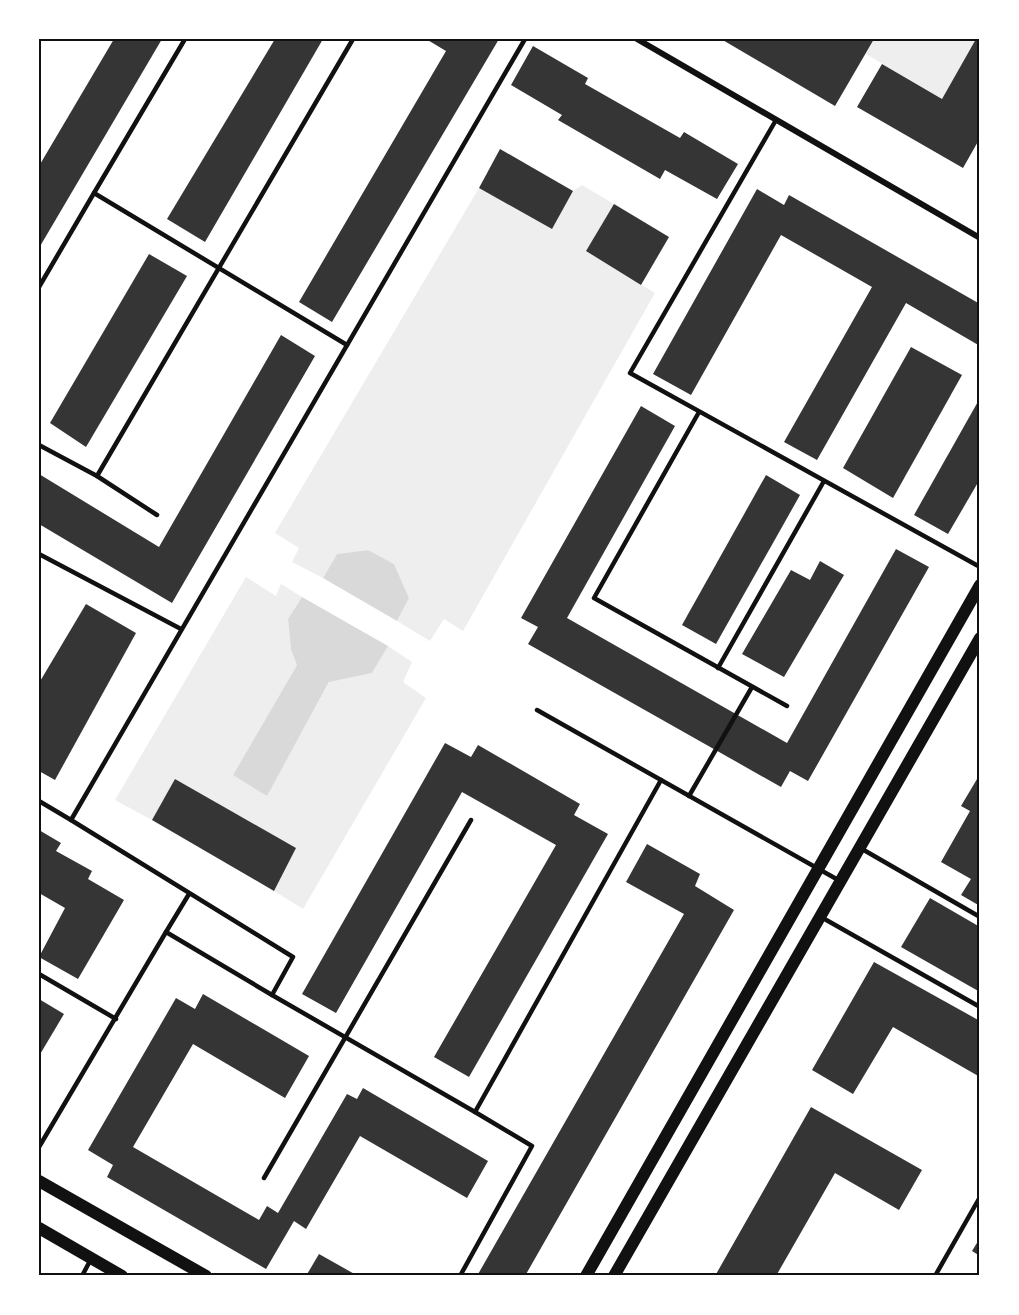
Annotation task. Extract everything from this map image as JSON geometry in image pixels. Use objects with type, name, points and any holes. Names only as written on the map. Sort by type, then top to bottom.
[{"type":"main road","points":[[586,1276],[980,585]]},
{"type":"main road","points":[[614,1276],[980,638]]},
{"type":"main road","points":[[39,1181],[206,1276]]},
{"type":"main road","points":[[39,1228],[122,1276]]},
{"type":"street","points":[[637,39],[980,238]]},
{"type":"lane","points":[[39,286],[185,39]]},
{"type":"lane","points":[[97,476],[352,39]]},
{"type":"lane","points":[[71,820],[525,39]]},
{"type":"lane","points":[[776,120],[630,373],[980,567]]},
{"type":"lane","points":[[94,193],[347,345]]},
{"type":"lane","points":[[699,412],[594,598],[787,706]]},
{"type":"lane","points":[[39,445],[97,476],[157,515]]},
{"type":"lane","points":[[718,668],[824,481]]},
{"type":"lane","points":[[39,554],[181,629]]},
{"type":"lane","points":[[689,796],[752,687]]},
{"type":"lane","points":[[537,710],[840,881]]},
{"type":"lane","points":[[475,1112],[661,780]]},
{"type":"lane","points":[[39,801],[293,957],[272,995]]},
{"type":"lane","points":[[264,1178],[471,820]]},
{"type":"lane","points":[[860,848],[980,917]]},
{"type":"lane","points":[[39,1147],[189,894]]},
{"type":"lane","points":[[820,916],[980,1008]]},
{"type":"lane","points":[[166,932],[532,1146],[460,1276]]},
{"type":"lane","points":[[39,974],[116,1019]]},
{"type":"lane","points":[[934,1276],[980,1197]]},
{"type":"lane","points":[[82,1276],[92,1259]]},
{"type":"shaded area","points":[[874,39],[976,39],[942,99],[866,54]]},
{"type":"shaded area","points":[[582,185],[614,204],[586,251],[655,293],[463,631],[444,619],[430,641],[397,621],[409,598],[394,564],[368,550],[337,554],[323,578],[292,562],[299,548],[275,533],[479,188],[552,229],[573,191]]},
{"type":"shaded area","points":[[368,550],[394,564],[409,598],[397,621],[323,578],[337,554]]},
{"type":"shaded area","points":[[246,577],[276,596],[281,584],[302,597],[288,619],[291,650],[297,665],[233,775],[267,795],[330,681],[372,673],[388,646],[412,662],[403,682],[426,698],[303,909],[274,891],[296,848],[175,779],[152,820],[115,800]]},
{"type":"shaded area","points":[[302,597],[388,646],[372,673],[329,682],[267,796],[233,775],[297,665],[291,650],[288,619]]},
{"type":"building","points":[[114,39],[162,39],[39,248],[39,166]]},
{"type":"building","points":[[275,39],[323,39],[205,242],[167,219]]},
{"type":"building","points":[[426,39],[499,39],[332,322],[299,302],[446,51]]},
{"type":"building","points":[[721,39],[874,39],[835,106]]},
{"type":"building","points":[[976,39],[980,39],[980,138],[963,168],[857,107],[882,64],[942,99]]},
{"type":"building","points":[[533,46],[588,78],[585,84],[680,138],[684,132],[738,164],[717,199],[665,170],[660,179],[558,120],[562,115],[511,85]]},
{"type":"building","points":[[500,149],[573,191],[552,229],[479,188]]},
{"type":"building","points":[[757,189],[784,205],[789,195],[980,304],[980,346],[906,303],[817,460],[784,442],[872,287],[781,235],[691,395],[653,374]]},
{"type":"building","points":[[614,204],[669,237],[641,285],[586,251]]},
{"type":"building","points":[[149,254],[187,276],[86,447],[50,423]]},
{"type":"building","points":[[281,335],[315,356],[172,603],[39,524],[39,474],[159,547]]},
{"type":"building","points":[[911,347],[962,375],[893,498],[843,468]]},
{"type":"building","points":[[980,398],[980,479],[948,534],[914,515]]},
{"type":"building","points":[[641,406],[675,426],[567,618],[787,743],[896,549],[929,567],[808,781],[790,771],[781,787],[528,644],[538,627],[521,618]]},
{"type":"building","points":[[766,475],[800,495],[716,644],[682,625]]},
{"type":"building","points":[[820,561],[844,575],[784,677],[742,654],[791,570],[810,580]]},
{"type":"building","points":[[86,604],[136,633],[55,780],[39,771],[39,683]]},
{"type":"building","points":[[445,743],[471,757],[478,745],[580,804],[574,815],[608,834],[469,1077],[434,1057],[556,845],[462,792],[336,1013],[302,994]]},
{"type":"building","points":[[980,774],[980,906],[961,895],[971,879],[941,862],[970,811],[961,806]]},
{"type":"building","points":[[175,779],[296,848],[274,891],[152,820]]},
{"type":"building","points":[[39,830],[61,843],[56,851],[92,871],[88,879],[124,900],[78,979],[39,957],[65,908],[39,893]]},
{"type":"building","points":[[647,844],[700,874],[695,886],[734,910],[525,1276],[477,1276],[684,914],[626,882]]},
{"type":"building","points":[[930,898],[980,927],[980,992],[901,947]]},
{"type":"building","points":[[874,962],[980,1021],[980,1077],[893,1027],[853,1094],[812,1070]]},
{"type":"building","points":[[203,994],[309,1056],[285,1098],[193,1044],[133,1147],[259,1220],[267,1206],[278,1213],[347,1094],[357,1099],[363,1088],[488,1161],[467,1198],[360,1136],[306,1229],[294,1221],[266,1269],[107,1177],[113,1165],[88,1150],[176,998],[195,1009]]},
{"type":"building","points":[[39,999],[64,1014],[39,1056]]},
{"type":"building","points":[[811,1107],[922,1170],[899,1210],[835,1173],[776,1276],[715,1276]]},
{"type":"building","points":[[980,1238],[980,1256],[972,1251]]},
{"type":"building","points":[[319,1254],[358,1276],[306,1276]]}]
